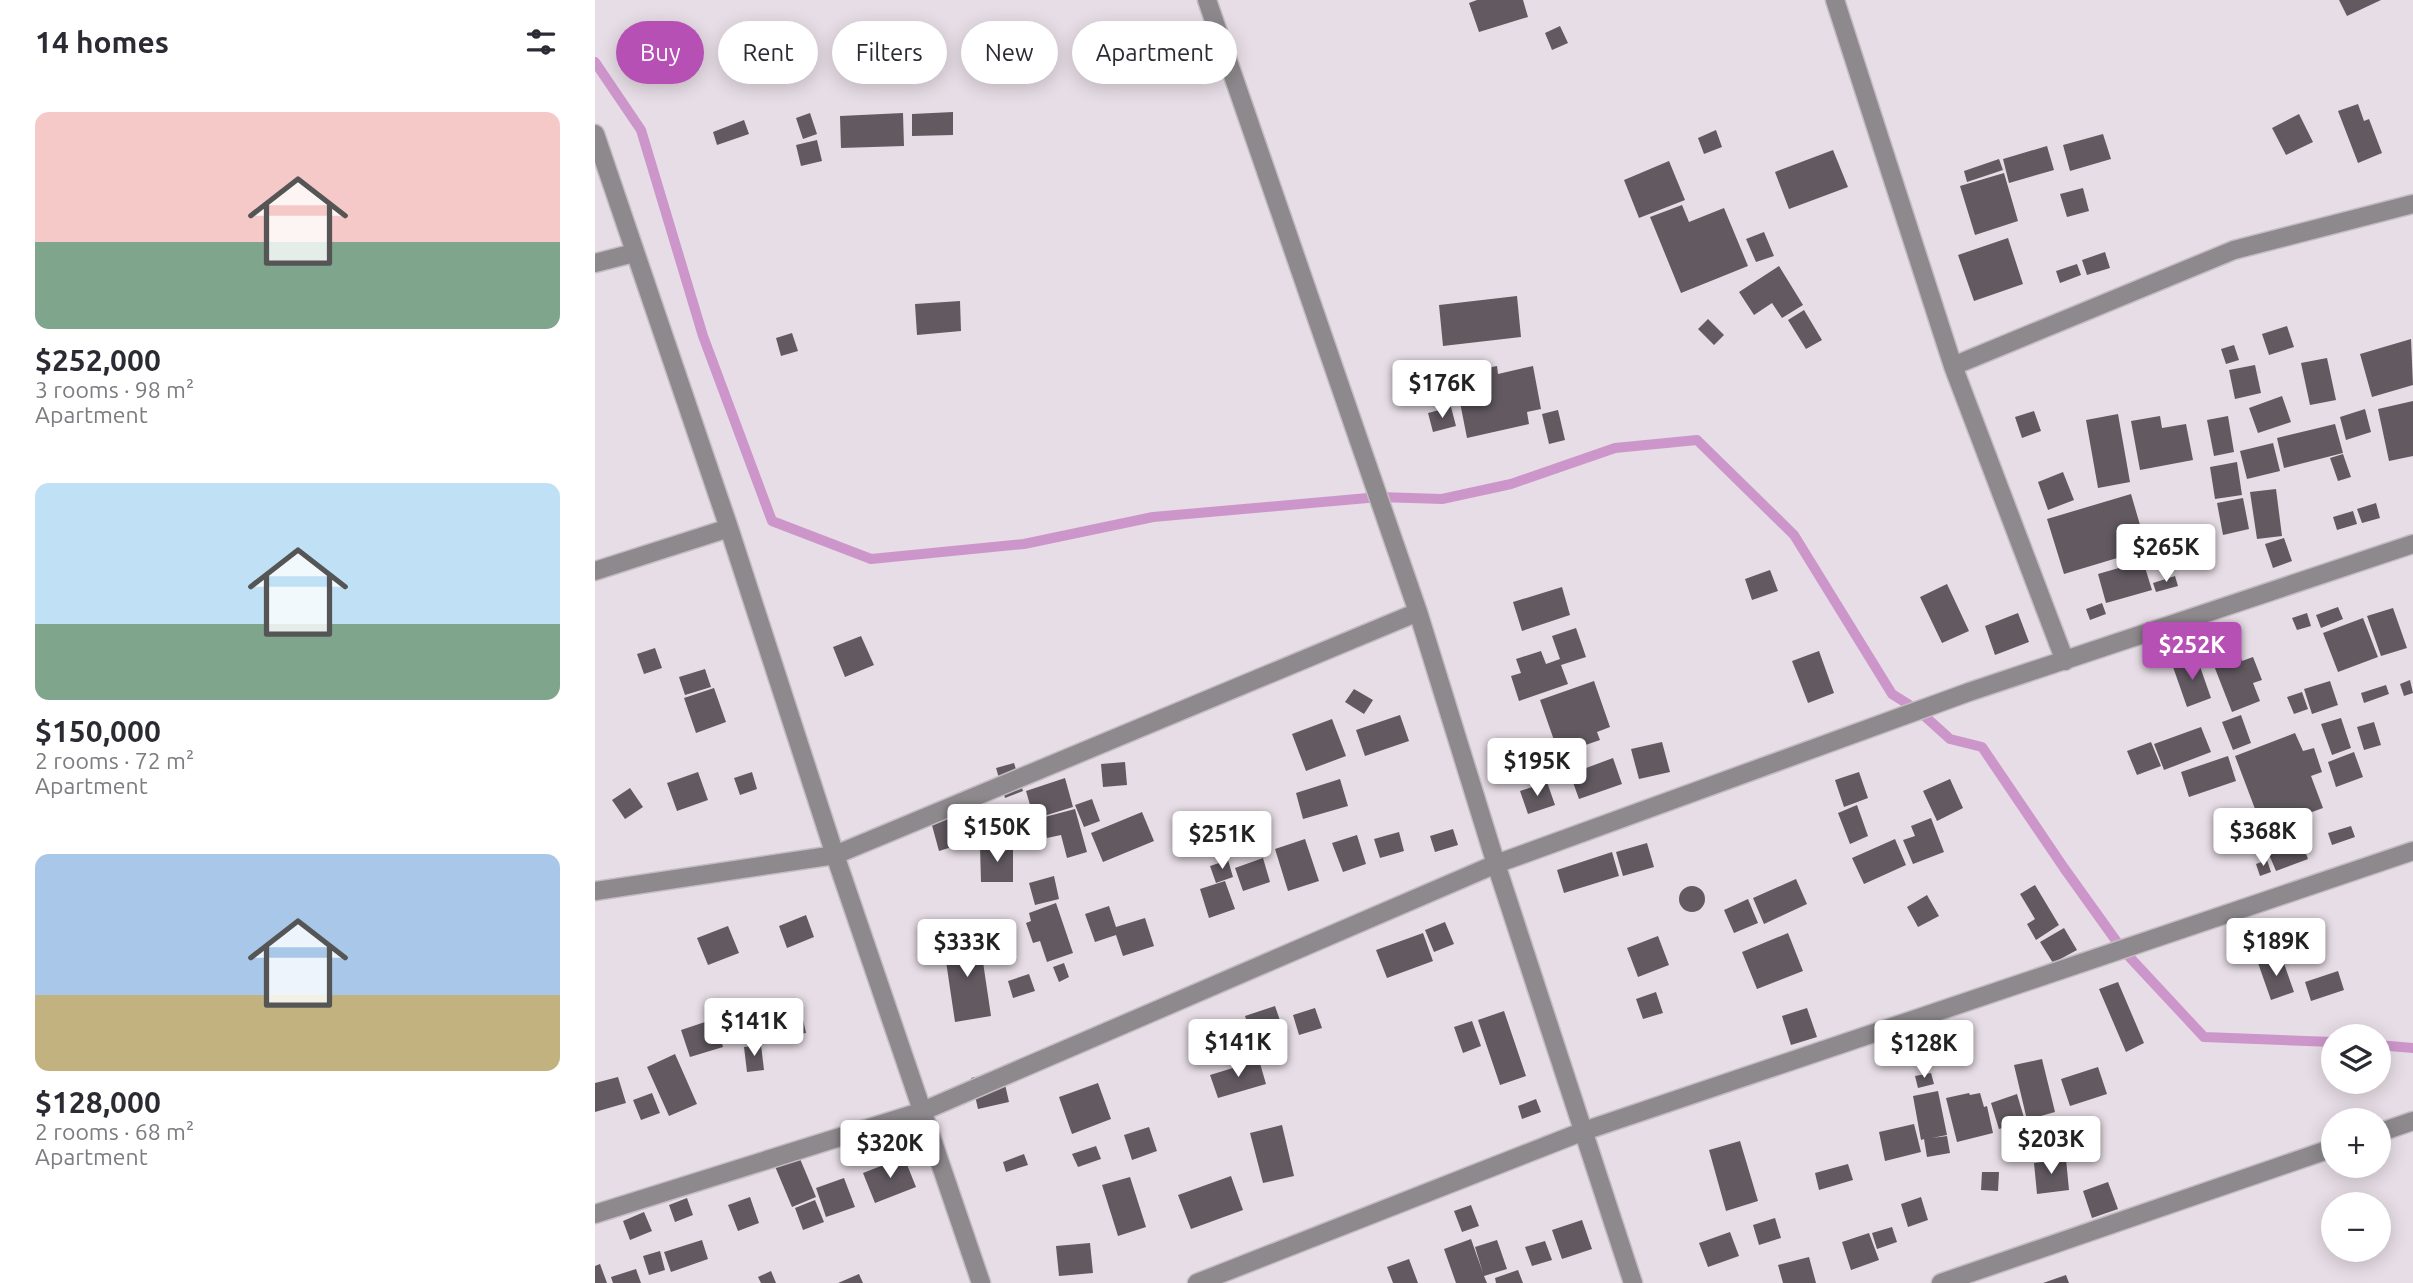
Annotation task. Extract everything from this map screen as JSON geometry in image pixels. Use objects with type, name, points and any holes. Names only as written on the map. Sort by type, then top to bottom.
[{"type":"street","points":[[1207,0],[1418,612],[1496,864],[1633,1283]]},
{"type":"street","points":[[1835,0],[1953,366],[2065,662]]},
{"type":"street","points":[[595,134],[729,528],[835,855],[981,1283]]},
{"type":"street","points":[[1953,366],[2234,250],[2413,204]]},
{"type":"street","points":[[595,263],[634,253]]},
{"type":"street","points":[[595,571],[729,528]]},
{"type":"street","points":[[595,1214],[923,1111],[1496,864],[1969,692],[2413,544]]},
{"type":"street","points":[[595,891],[835,855],[1418,612]]},
{"type":"street","points":[[1197,1283],[1584,1131],[2413,851]]},
{"type":"street","points":[[2391,1129],[2413,1121]]},
{"type":"street","points":[[1941,1283],[2321,1152]]},
{"type":"building","points":[[1477,0],[1523,0],[1528,17],[1479,32],[1469,3]]},
{"type":"building","points":[[2339,0],[2381,0],[2347,16]]},
{"type":"building","points":[[1560,26],[1568,43],[1552,50],[1545,33]]},
{"type":"building","points":[[2358,104],[2364,121],[2369,119],[2382,153],[2358,163],[2338,111]]},
{"type":"building","points":[[953,112],[953,135],[912,136],[912,114]]},
{"type":"building","points":[[810,113],[817,134],[803,139],[796,118]]},
{"type":"building","points":[[903,113],[904,146],[841,148],[840,116]]},
{"type":"building","points":[[2299,114],[2313,142],[2286,155],[2272,128]]},
{"type":"building","points":[[744,120],[749,134],[717,145],[713,132]]},
{"type":"building","points":[[1716,130],[1722,147],[1704,154],[1698,138]]},
{"type":"building","points":[[2103,134],[2111,159],[2070,171],[2063,145]]},
{"type":"building","points":[[817,140],[822,161],[801,166],[796,145]]},
{"type":"building","points":[[2047,146],[2054,170],[2009,183],[2003,159]]},
{"type":"building","points":[[1833,150],[1848,187],[1789,209],[1775,172]]},
{"type":"building","points":[[1999,159],[2003,170],[1967,182],[1964,171]]},
{"type":"building","points":[[1669,161],[1685,200],[1639,218],[1624,180]]},
{"type":"building","points":[[2004,173],[2018,221],[1975,235],[1960,186]]},
{"type":"building","points":[[2083,188],[2089,211],[2067,217],[2060,194]]},
{"type":"building","points":[[1682,205],[1689,222],[1724,208],[1748,266],[1681,293],[1650,217]]},
{"type":"building","points":[[1764,232],[1774,256],[1756,262],[1746,239]]},
{"type":"building","points":[[2008,238],[2023,284],[1974,301],[1958,255]]},
{"type":"building","points":[[2105,252],[2110,268],[2087,275],[2082,260]]},
{"type":"building","points":[[2077,264],[2081,275],[2060,283],[2056,271]]},
{"type":"building","points":[[1779,266],[1803,305],[1782,318],[1772,303],[1754,315],[1739,292]]},
{"type":"building","points":[[1517,296],[1521,337],[1443,346],[1439,305]]},
{"type":"building","points":[[960,301],[961,331],[917,335],[915,304]]},
{"type":"building","points":[[1804,310],[1822,340],[1806,349],[1788,320]]},
{"type":"building","points":[[1708,319],[1724,335],[1714,345],[1698,329]]},
{"type":"building","points":[[2287,326],[2294,347],[2269,355],[2262,334]]},
{"type":"building","points":[[792,333],[798,351],[781,356],[776,338]]},
{"type":"building","points":[[2411,339],[2413,385],[2372,397],[2360,354]]},
{"type":"building","points":[[2234,345],[2239,360],[2226,364],[2221,349]]},
{"type":"building","points":[[2327,358],[2336,400],[2310,405],[2301,363]]},
{"type":"building","points":[[2255,365],[2261,393],[2235,399],[2229,370]]},
{"type":"building","points":[[1497,366],[1498,374],[1533,366],[1541,409],[1527,412],[1529,424],[1467,438],[1456,382],[1473,379],[1471,371]]},
{"type":"building","points":[[2282,396],[2291,422],[2258,433],[2249,408]]},
{"type":"building","points":[[2413,401],[2413,456],[2389,461],[2378,409]]},
{"type":"building","points":[[1451,407],[1456,426],[1433,432],[1428,413]]},
{"type":"building","points":[[2365,409],[2371,432],[2346,440],[2340,417]]},
{"type":"building","points":[[1558,410],[1565,440],[1549,444],[1542,414]]},
{"type":"building","points":[[2034,411],[2041,431],[2022,438],[2015,417]]},
{"type":"building","points":[[2118,414],[2130,482],[2098,488],[2086,420]]},
{"type":"building","points":[[2160,416],[2162,428],[2186,424],[2193,460],[2140,470],[2131,421]]},
{"type":"building","points":[[2228,416],[2234,452],[2214,456],[2207,420]]},
{"type":"building","points":[[2335,424],[2343,453],[2284,468],[2277,438]]},
{"type":"building","points":[[2273,443],[2280,471],[2247,479],[2240,451]]},
{"type":"building","points":[[2343,454],[2351,477],[2338,481],[2330,458]]},
{"type":"building","points":[[2237,462],[2242,495],[2215,499],[2210,467]]},
{"type":"building","points":[[2063,472],[2074,500],[2048,510],[2038,482]]},
{"type":"building","points":[[2276,489],[2282,536],[2257,539],[2250,492]]},
{"type":"building","points":[[2131,494],[2147,549],[2064,574],[2047,519]]},
{"type":"building","points":[[2243,498],[2249,529],[2223,535],[2217,503]]},
{"type":"building","points":[[2376,503],[2380,518],[2362,523],[2357,509]]},
{"type":"building","points":[[2353,511],[2357,524],[2337,530],[2333,517]]},
{"type":"building","points":[[2284,538],[2292,561],[2273,568],[2265,544]]},
{"type":"building","points":[[2143,561],[2152,590],[2106,603],[2098,574]]},
{"type":"building","points":[[1770,570],[1778,591],[1752,600],[1745,579]]},
{"type":"building","points":[[2175,576],[2178,586],[2156,592],[2153,583]]},
{"type":"building","points":[[1947,584],[1969,631],[1942,643],[1920,597]]},
{"type":"building","points":[[1562,587],[1570,615],[1522,631],[1513,602]]},
{"type":"building","points":[[2102,603],[2106,614],[2090,620],[2086,609]]},
{"type":"building","points":[[2338,607],[2343,619],[2321,628],[2316,615]]},
{"type":"building","points":[[2393,608],[2407,648],[2381,656],[2367,616]]},
{"type":"building","points":[[2018,613],[2029,642],[1995,655],[1985,626]]},
{"type":"building","points":[[2307,613],[2311,626],[2297,630],[2292,618]]},
{"type":"building","points":[[2363,618],[2378,657],[2338,672],[2323,633]]},
{"type":"building","points":[[1576,628],[1586,657],[1561,665],[1568,684],[1519,701],[1511,676],[1521,673],[1516,659],[1541,651],[1546,664],[1560,659],[1552,636]]},
{"type":"building","points":[[861,636],[874,665],[845,677],[833,647]]},
{"type":"building","points":[[655,648],[662,668],[644,674],[637,654]]},
{"type":"building","points":[[2237,648],[2242,661],[2253,657],[2262,680],[2253,683],[2260,701],[2232,712],[2211,658]]},
{"type":"building","points":[[1819,651],[1834,693],[1808,703],[1792,661]]},
{"type":"building","points":[[2197,658],[2211,698],[2187,707],[2173,667]]},
{"type":"building","points":[[705,669],[711,687],[685,695],[679,677]]},
{"type":"building","points":[[2410,680],[2413,693],[2404,696],[2400,684]]},
{"type":"building","points":[[1594,681],[1610,727],[1597,732],[1600,740],[1577,748],[1574,740],[1556,746],[1540,700]]},
{"type":"building","points":[[2330,681],[2338,705],[2312,714],[2304,689]]},
{"type":"building","points":[[2386,685],[2389,694],[2364,703],[2361,693]]},
{"type":"building","points":[[714,688],[726,722],[696,733],[684,698]]},
{"type":"building","points":[[1354,689],[1373,700],[1364,714],[1345,702]]},
{"type":"building","points":[[2302,692],[2308,709],[2294,714],[2287,697]]},
{"type":"building","points":[[1400,715],[1409,741],[1365,756],[1356,730]]},
{"type":"building","points":[[2241,715],[2251,743],[2233,750],[2222,722]]},
{"type":"building","points":[[2341,718],[2351,748],[2332,755],[2321,724]]},
{"type":"building","points":[[1332,719],[1346,756],[1306,771],[1292,734]]},
{"type":"building","points":[[2374,722],[2381,745],[2364,750],[2357,727]]},
{"type":"building","points":[[2201,727],[2211,752],[2164,770],[2154,744]]},
{"type":"building","points":[[2295,733],[2303,751],[2314,748],[2322,772],[2311,776],[2323,808],[2263,830],[2235,756]]},
{"type":"building","points":[[1662,742],[1670,772],[1639,779],[1631,749]]},
{"type":"building","points":[[2151,742],[2161,766],[2137,775],[2127,751]]},
{"type":"building","points":[[2354,752],[2363,777],[2336,787],[2328,762]]},
{"type":"building","points":[[2228,756],[2236,781],[2189,797],[2181,772]]},
{"type":"building","points":[[1613,758],[1622,784],[1579,799],[1570,774]]},
{"type":"building","points":[[1125,762],[1127,785],[1103,787],[1101,764]]},
{"type":"building","points":[[1014,763],[1023,791],[1005,798],[996,768]]},
{"type":"building","points":[[698,772],[708,800],[677,811],[667,783]]},
{"type":"building","points":[[752,772],[757,789],[740,795],[734,778]]},
{"type":"building","points":[[1859,772],[1868,798],[1844,807],[1835,780]]},
{"type":"building","points":[[1065,778],[1073,807],[1034,819],[1026,791]]},
{"type":"building","points":[[1340,779],[1348,806],[1303,819],[1296,793]]},
{"type":"building","points":[[1950,779],[1963,808],[1937,821],[1923,791]]},
{"type":"building","points":[[1547,782],[1555,805],[1528,814],[1520,791]]},
{"type":"building","points":[[630,788],[643,807],[625,819],[612,800]]},
{"type":"building","points":[[1092,799],[1100,821],[1084,827],[1075,805]]},
{"type":"building","points":[[1857,805],[1868,836],[1850,844],[1838,813]]},
{"type":"building","points":[[1075,809],[1087,852],[1067,858],[1061,835],[1047,838],[1041,818]]},
{"type":"building","points":[[956,811],[965,843],[939,851],[930,818]]},
{"type":"building","points":[[1142,812],[1154,841],[1103,862],[1091,833]]},
{"type":"building","points":[[1931,818],[1944,852],[1913,864],[1903,840],[1915,836],[1911,826]]},
{"type":"building","points":[[1248,819],[1257,847],[1230,856],[1221,828]]},
{"type":"building","points":[[2351,826],[2355,837],[2332,845],[2328,833]]},
{"type":"building","points":[[1453,829],[1458,845],[1435,852],[1430,836]]},
{"type":"building","points":[[1399,832],[1404,851],[1380,858],[1374,839]]},
{"type":"building","points":[[2298,832],[2308,859],[2276,871],[2265,845]]},
{"type":"building","points":[[1357,835],[1366,864],[1343,872],[1332,843]]},
{"type":"building","points":[[1305,839],[1319,881],[1288,891],[1275,849]]},
{"type":"building","points":[[1895,839],[1906,865],[1864,884],[1852,858]]},
{"type":"building","points":[[1647,843],[1654,867],[1623,876],[1616,852]]},
{"type":"building","points":[[980,846],[1013,846],[1013,882],[981,882]]},
{"type":"building","points":[[1612,852],[1619,876],[1564,893],[1557,870]]},
{"type":"building","points":[[1263,858],[1270,882],[1243,891],[1235,868]]},
{"type":"building","points":[[1228,860],[1233,877],[1216,883],[1210,866]]},
{"type":"building","points":[[2267,860],[2271,872],[2260,876],[2256,864]]},
{"type":"building","points":[[1054,876],[1059,899],[1035,905],[1029,883]]},
{"type":"building","points":[[1796,879],[1807,904],[1764,924],[1753,898]]},
{"type":"building","points":[[1225,881],[1235,909],[1209,918],[1200,889]]},
{"type":"building","points":[[2035,885],[2059,925],[2036,940],[2027,924],[2035,919],[2020,894]]},
{"type":"building","points":[[1692,886],[1702,889],[1705,899],[1702,909],[1692,912],[1682,909],[1679,899],[1682,889]]},
{"type":"building","points":[[1927,895],[1939,916],[1918,927],[1907,907]]},
{"type":"building","points":[[1748,899],[1758,923],[1734,933],[1724,910]]},
{"type":"building","points":[[1056,903],[1073,953],[1047,962],[1040,941],[1033,943],[1026,923],[1031,921],[1029,913]]},
{"type":"building","points":[[1109,906],[1116,927],[1145,918],[1154,946],[1123,956],[1116,935],[1095,942],[1085,914]]},
{"type":"building","points":[[806,915],[814,937],[787,948],[779,926]]},
{"type":"building","points":[[1445,922],[1454,944],[1434,952],[1425,930]]},
{"type":"building","points":[[2268,923],[2277,949],[2258,955],[2250,929]]},
{"type":"building","points":[[728,926],[739,953],[708,965],[697,938]]},
{"type":"building","points":[[2064,928],[2077,950],[2053,963],[2040,942]]},
{"type":"building","points":[[1423,933],[1433,961],[1387,978],[1376,950]]},
{"type":"building","points":[[1788,933],[1803,971],[1757,989],[1742,952]]},
{"type":"building","points":[[979,935],[991,1016],[955,1022],[943,941]]},
{"type":"building","points":[[1658,936],[1669,965],[1638,977],[1627,948]]},
{"type":"building","points":[[2281,955],[2294,992],[2271,1000],[2258,963]]},
{"type":"building","points":[[1064,963],[1069,977],[1059,982],[1053,967]]},
{"type":"building","points":[[2338,971],[2344,990],[2311,1001],[2305,982]]},
{"type":"building","points":[[1029,974],[1035,991],[1013,998],[1008,981]]},
{"type":"building","points":[[2118,982],[2144,1043],[2126,1052],[2099,989]]},
{"type":"building","points":[[1656,992],[1663,1013],[1643,1019],[1636,999]]},
{"type":"building","points":[[800,1006],[806,1033],[777,1038],[772,1011]]},
{"type":"building","points":[[1275,1006],[1283,1029],[1253,1040],[1245,1016]]},
{"type":"building","points":[[1315,1008],[1322,1028],[1299,1035],[1293,1015]]},
{"type":"building","points":[[1807,1008],[1817,1037],[1791,1045],[1782,1016]]},
{"type":"building","points":[[1504,1011],[1526,1076],[1500,1085],[1478,1020]]},
{"type":"building","points":[[714,1019],[723,1047],[690,1057],[681,1030]]},
{"type":"building","points":[[1472,1021],[1481,1046],[1463,1053],[1454,1027]]},
{"type":"building","points":[[1917,1044],[1921,1056],[1910,1060],[1905,1049]]},
{"type":"building","points":[[761,1045],[764,1070],[747,1072],[744,1047]]},
{"type":"building","points":[[675,1054],[697,1104],[669,1116],[647,1067]]},
{"type":"building","points":[[2042,1059],[2055,1112],[2027,1120],[2014,1065]]},
{"type":"building","points":[[1259,1060],[1266,1084],[1218,1098],[1210,1075]]},
{"type":"building","points":[[2098,1067],[2107,1094],[2070,1106],[2061,1079]]},
{"type":"building","points":[[1002,1071],[1009,1102],[978,1109],[971,1078]]},
{"type":"building","points":[[1931,1073],[1934,1084],[1918,1088],[1915,1076]]},
{"type":"building","points":[[618,1077],[626,1103],[595,1112],[595,1083]]},
{"type":"building","points":[[1098,1083],[1111,1119],[1072,1134],[1059,1097]]},
{"type":"building","points":[[1938,1091],[1947,1135],[1932,1138],[1947,1136],[1950,1153],[1927,1157],[1913,1096]]},
{"type":"building","points":[[652,1093],[660,1113],[641,1120],[633,1100]]},
{"type":"building","points":[[1980,1093],[1984,1107],[1987,1106],[1993,1133],[1957,1142],[1946,1098]]},
{"type":"building","points":[[2017,1094],[2025,1121],[1999,1129],[1991,1103]]},
{"type":"building","points":[[1536,1099],[1541,1112],[1522,1119],[1518,1106]]},
{"type":"building","points":[[1914,1124],[1921,1152],[1885,1161],[1879,1132]]},
{"type":"building","points":[[1282,1125],[1294,1176],[1263,1183],[1250,1133]]},
{"type":"building","points":[[1149,1127],[1157,1151],[1132,1160],[1124,1135]]},
{"type":"building","points":[[1740,1141],[1758,1201],[1726,1211],[1709,1150]]},
{"type":"building","points":[[1096,1146],[1101,1159],[1078,1167],[1072,1154]]},
{"type":"building","points":[[798,1154],[816,1197],[792,1207],[774,1164]]},
{"type":"building","points":[[1024,1154],[1028,1165],[1006,1172],[1003,1162]]},
{"type":"building","points":[[904,1157],[916,1187],[875,1203],[863,1173]]},
{"type":"building","points":[[2066,1159],[2069,1190],[2037,1194],[2034,1163]]},
{"type":"building","points":[[1848,1164],[1853,1180],[1819,1190],[1815,1173]]},
{"type":"building","points":[[1982,1172],[1999,1172],[1998,1191],[1981,1190]]},
{"type":"building","points":[[1231,1176],[1243,1210],[1191,1229],[1178,1195]]},
{"type":"building","points":[[1130,1177],[1146,1227],[1118,1236],[1102,1185]]},
{"type":"building","points":[[844,1178],[855,1207],[826,1217],[816,1188]]},
{"type":"building","points":[[2108,1182],[2118,1209],[2092,1218],[2083,1191]]},
{"type":"building","points":[[750,1197],[759,1223],[738,1231],[728,1205]]},
{"type":"building","points":[[1921,1197],[1928,1220],[1908,1227],[1901,1204]]},
{"type":"building","points":[[687,1198],[693,1215],[675,1222],[669,1205]]},
{"type":"building","points":[[815,1200],[824,1222],[803,1230],[795,1208]]},
{"type":"building","points":[[1471,1205],[1479,1226],[1462,1232],[1454,1211]]},
{"type":"building","points":[[644,1212],[652,1231],[630,1240],[623,1221]]},
{"type":"building","points":[[1775,1218],[1781,1238],[1759,1245],[1753,1225]]},
{"type":"building","points":[[1582,1220],[1592,1249],[1562,1259],[1552,1230]]},
{"type":"building","points":[[1892,1227],[1897,1242],[1877,1249],[1872,1233]]},
{"type":"building","points":[[1730,1232],[1739,1256],[1708,1267],[1699,1243]]},
{"type":"building","points":[[1869,1233],[1879,1260],[1851,1270],[1842,1242]]},
{"type":"building","points":[[1471,1239],[1483,1273],[1475,1247],[1497,1240],[1507,1269],[1484,1276],[1487,1283],[1456,1283],[1444,1249]]},
{"type":"building","points":[[702,1240],[708,1259],[671,1272],[664,1252]]},
{"type":"building","points":[[1545,1241],[1552,1260],[1532,1266],[1525,1247]]},
{"type":"building","points":[[1090,1243],[1093,1273],[1059,1276],[1056,1246]]},
{"type":"building","points":[[660,1251],[665,1270],[649,1275],[643,1256]]},
{"type":"building","points":[[1809,1257],[1816,1283],[1783,1283],[1778,1265]]},
{"type":"building","points":[[1409,1259],[1418,1283],[1393,1283],[1387,1267]]},
{"type":"building","points":[[600,1264],[607,1283],[595,1283],[595,1266]]},
{"type":"building","points":[[636,1269],[641,1283],[613,1283],[611,1277]]},
{"type":"building","points":[[1518,1270],[1523,1283],[1496,1283],[1495,1278]]},
{"type":"building","points":[[771,1271],[776,1283],[761,1283],[758,1277]]},
{"type":"building","points":[[859,1274],[863,1283],[838,1283]]},
{"type":"building","points":[[2066,1275],[2069,1283],[2043,1283]]},
{"type":"waterway","points":[[595,62],[641,130],[703,336],[772,521],[871,559],[1024,544],[1153,517],[1379,497],[1442,499],[1511,484],[1615,448],[1697,440],[1794,535],[1892,694],[1919,711],[1950,739],[1982,747],[2122,949],[2204,1037],[2321,1042]]},
{"type":"waterway","points":[[2391,1046],[2413,1048]]}]
